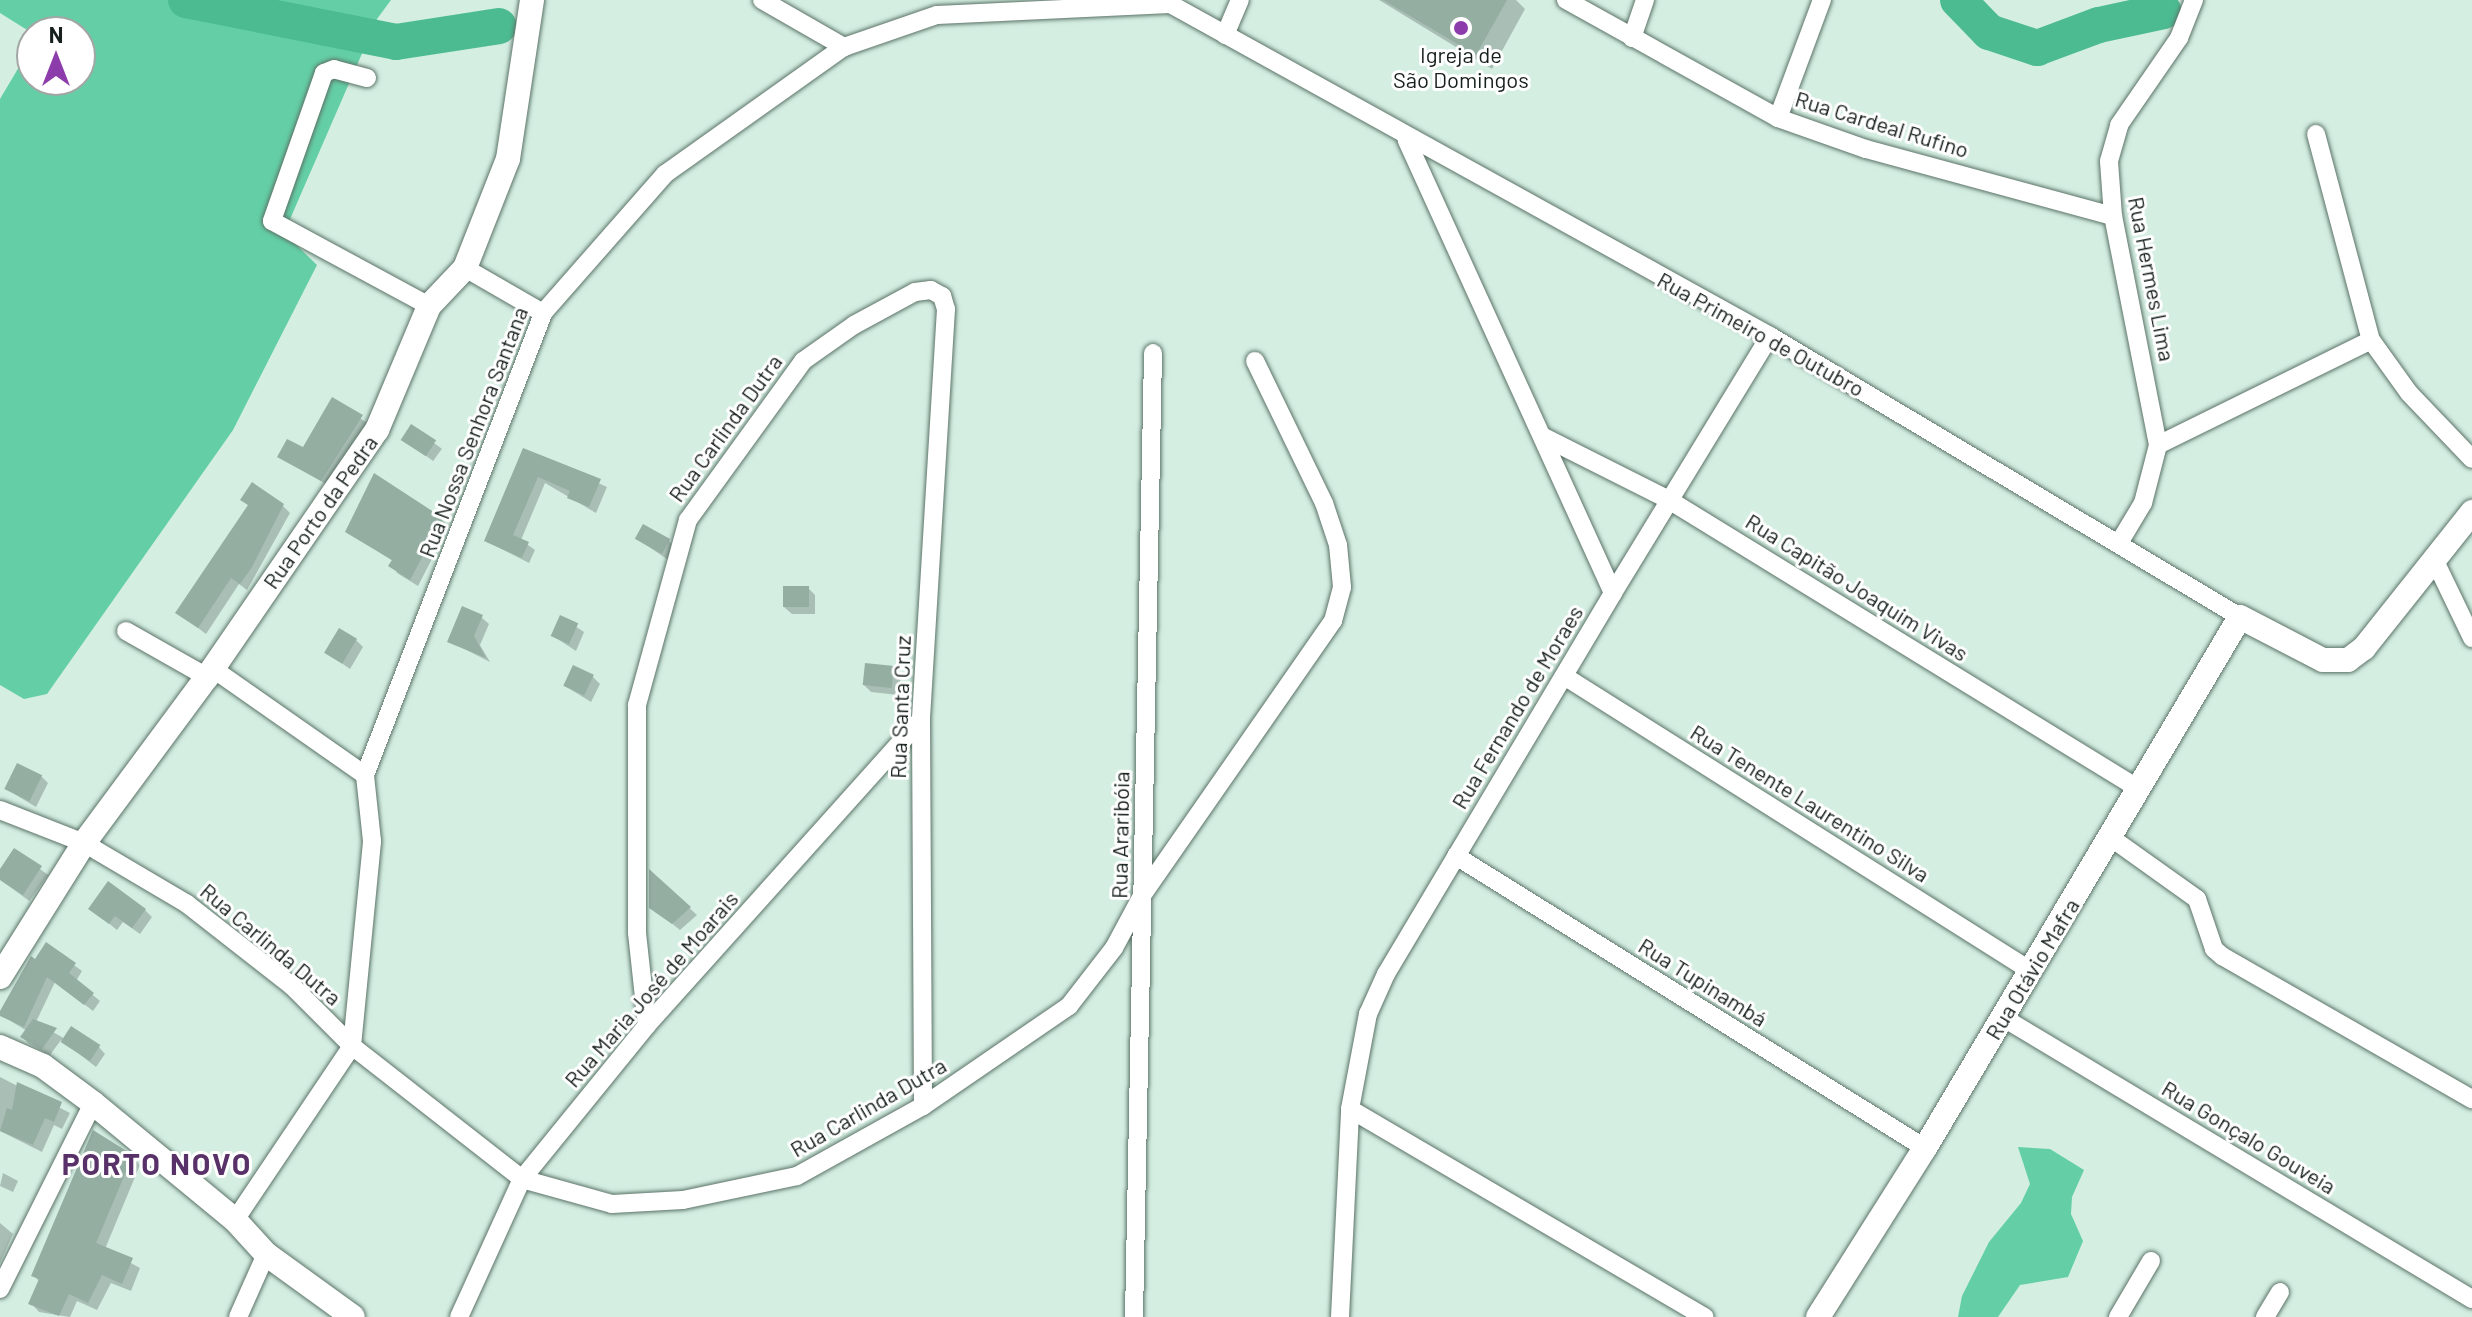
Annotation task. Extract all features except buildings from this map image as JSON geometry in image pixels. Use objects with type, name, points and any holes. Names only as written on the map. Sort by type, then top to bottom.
[{"type":"main road","name":"Rua Porto da Pedra","points":[[0,977],[84,843],[209,672],[377,430],[429,306],[465,268],[508,159],[532,0]]},
{"type":"main road","points":[[2434,559],[2472,512]]},
{"type":"main road","name":"Rua Primeiro de Outubro","points":[[2240,617],[2323,660],[2356,656],[2434,559]]},
{"type":"main road","name":"Rua Otávio Mafra","points":[[1818,1317],[1925,1148],[2240,617]]},
{"type":"main road","points":[[0,1047],[43,1066],[93,1103],[235,1220],[266,1254],[353,1317]]},
{"type":"street","points":[[762,0],[844,47]]},
{"type":"street","points":[[1225,35],[1240,0]]},
{"type":"street","name":"Rua Cardeal Rufino","points":[[1566,0],[1778,118],[1866,149],[2113,216]]},
{"type":"street","points":[[1632,38],[1645,0]]},
{"type":"street","points":[[1778,118],[1822,0]]},
{"type":"street","name":"Rua Hermes Lima","points":[[2119,543],[2143,503],[2158,445],[2113,216],[2109,161],[2119,125],[2179,38],[2194,0]]},
{"type":"street","name":"Rua Nossa Senhora Santana","points":[[352,1046],[372,841],[365,775],[543,313],[665,174],[844,47],[937,15],[1166,2]]},
{"type":"street","name":"Rua Primeiro de Outubro","points":[[1166,2],[1407,140],[1770,336],[2240,617]]},
{"type":"street","points":[[367,78],[334,69],[324,73],[272,221],[429,306]]},
{"type":"street","points":[[2316,134],[2371,340],[2409,393],[2472,459]]},
{"type":"street","name":"Rua Fernando de Moraes","points":[[1340,1317],[1350,1109],[1368,1014],[1456,856],[1613,593],[1407,140]]},
{"type":"street","points":[[465,268],[543,313]]},
{"type":"street","name":"Rua Carlinda Dutra","points":[[647,1025],[636,918],[637,705],[688,520],[803,361],[915,292],[931,290],[942,296],[946,309]]},
{"type":"street","name":"Rua Santa Cruz","points":[[923,1106],[921,720],[946,309]]},
{"type":"street","points":[[1613,593],[1770,336]]},
{"type":"street","points":[[2158,445],[2371,340]]},
{"type":"street","name":"Rua Araribóia","points":[[1134,1317],[1153,353]]},
{"type":"street","name":"Rua Carlinda Dutra","points":[[0,810],[84,843],[187,904],[292,986],[352,1046],[522,1179],[612,1204],[683,1200],[797,1176],[923,1106],[1069,1006],[1114,948],[1143,894],[1333,621],[1342,587],[1338,545],[1324,503],[1255,361]]},
{"type":"street","name":"Rua Capitão Joaquim Vivas","points":[[1544,437],[1669,500],[2139,789]]},
{"type":"street","points":[[2434,559],[2470,631]]},
{"type":"street","points":[[126,631],[209,672],[365,775]]},
{"type":"street","name":"Rua Tenente Laurentino Silva","points":[[1564,676],[2031,971]]},
{"type":"street","name":"Rua Maria José de Moarais","points":[[459,1317],[522,1179],[647,1025],[921,720]]},
{"type":"street","points":[[2110,837],[2197,899],[2214,949],[2222,956],[2472,1099]]},
{"type":"street","name":"Rua Tupinambá","points":[[1456,856],[1925,1148]]},
{"type":"street","name":"Rua Gonçalo Gouveia","points":[[2002,1017],[2472,1299]]},
{"type":"street","points":[[235,1220],[352,1046]]},
{"type":"street","points":[[0,1289],[93,1103]]},
{"type":"street","points":[[1350,1109],[1705,1317]]},
{"type":"street","points":[[238,1317],[266,1254]]},
{"type":"street","points":[[2118,1317],[2151,1261]]},
{"type":"street","points":[[2265,1317],[2280,1292]]},
{"type":"green space","points":[[0,0],[391,0],[377,19],[284,233],[317,265],[233,430],[47,694],[24,699],[0,685],[0,99],[16,72],[16,96],[96,96],[96,16],[16,16],[16,23],[0,13]]},
{"type":"green space","points":[[2018,1147],[2050,1149],[2084,1170],[2072,1197],[2071,1214],[2083,1241],[2068,1277],[2020,1285],[1998,1317],[1958,1317],[1962,1296],[1989,1242],[2021,1203],[2030,1184]]},
{"type":"waterway","points":[[186,0],[396,42],[499,26]]},
{"type":"waterway","points":[[1958,0],[1989,32],[2037,48],[2099,25],[2164,11]]},
{"type":"place","name":"Igreja de São Domingos","points":[[1461,28]]},
{"type":"district","name":"PORTO NOVO","points":[[157,1163]]}]
